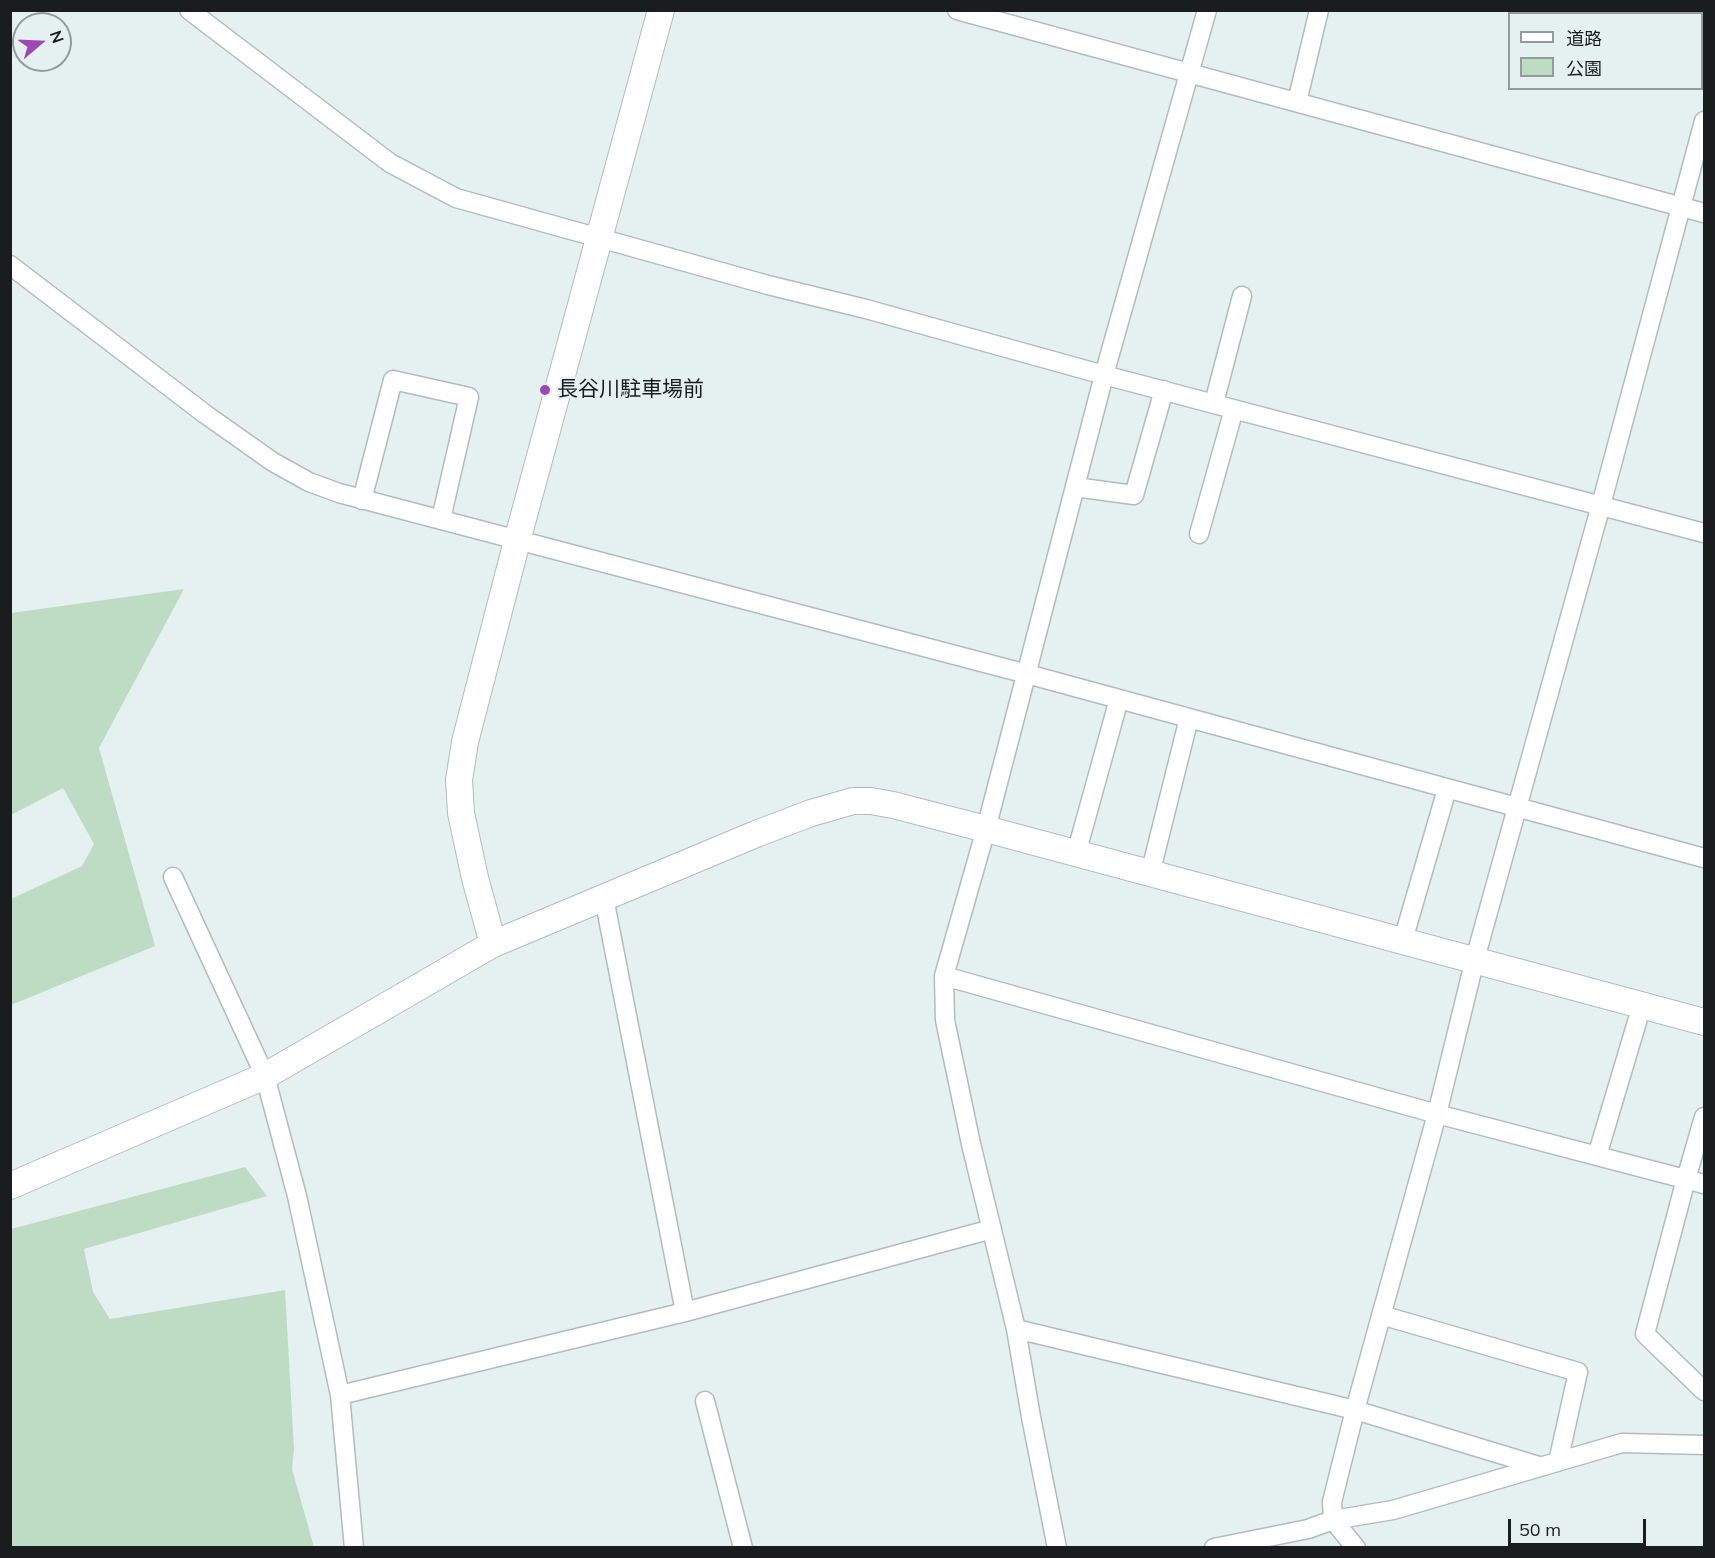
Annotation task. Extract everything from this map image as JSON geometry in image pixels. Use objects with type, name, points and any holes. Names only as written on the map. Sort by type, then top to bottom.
[{"type":"street","points":[[189,10],[390,163],[456,198],[599,239],[1104,375],[1704,533]]},
{"type":"street","points":[[493,944],[468,847],[461,813],[459,780],[474,704],[517,540],[662,10]]},
{"type":"street","points":[[957,10],[1704,213]]},
{"type":"street","points":[[1057,1548],[1016,1329],[971,1144],[945,1020],[944,976],[986,829],[1104,375],[1207,10]]},
{"type":"street","points":[[1297,102],[1319,10]]},
{"type":"street","points":[[1356,1548],[1333,1520],[1332,1502],[1355,1410],[1437,1114],[1475,959],[1601,505],[1704,121]]},
{"type":"street","points":[[10,265],[206,414],[273,462],[309,482],[362,500],[1027,674],[1704,858]]},
{"type":"street","points":[[1214,403],[1242,296]]},
{"type":"street","points":[[362,500],[393,380],[469,397],[441,519]]},
{"type":"street","points":[[1075,487],[1134,495],[1164,390]]},
{"type":"street","points":[[1199,534],[1233,409]]},
{"type":"street","points":[[1077,854],[1119,699]]},
{"type":"street","points":[[1150,874],[1189,718]]},
{"type":"street","points":[[1402,940],[1447,789]]},
{"type":"street","points":[[10,1186],[265,1076],[493,944],[800,817],[853,801],[893,805],[986,829],[1704,1022]]},
{"type":"street","points":[[173,877],[265,1076],[297,1196],[339,1395],[354,1548]]},
{"type":"street","points":[[604,898],[685,1312]]},
{"type":"street","points":[[944,976],[1437,1114],[1704,1184]]},
{"type":"street","points":[[1598,1156],[1642,1005]]},
{"type":"street","points":[[1704,1117],[1645,1334],[1704,1391]]},
{"type":"street","points":[[339,1395],[685,1312],[992,1229]]},
{"type":"street","points":[[1381,1315],[1578,1372],[1558,1462]]},
{"type":"street","points":[[1016,1329],[1355,1410],[1539,1467]]},
{"type":"street","points":[[705,1401],[743,1548]]},
{"type":"street","points":[[1214,1548],[1308,1529],[1333,1520],[1393,1509],[1622,1443],[1704,1445]]},
{"type":"green space","points":[[184,589],[99,748],[155,946],[11,1005],[11,899],[82,866],[94,844],[63,788],[11,815],[11,613]]},
{"type":"green space","points":[[245,1167],[267,1196],[84,1249],[93,1292],[110,1319],[285,1290],[294,1449],[292,1469],[314,1547],[11,1547],[11,1229]]},
{"type":"place","name":"長谷川駐車場前","points":[[545,390]]}]
